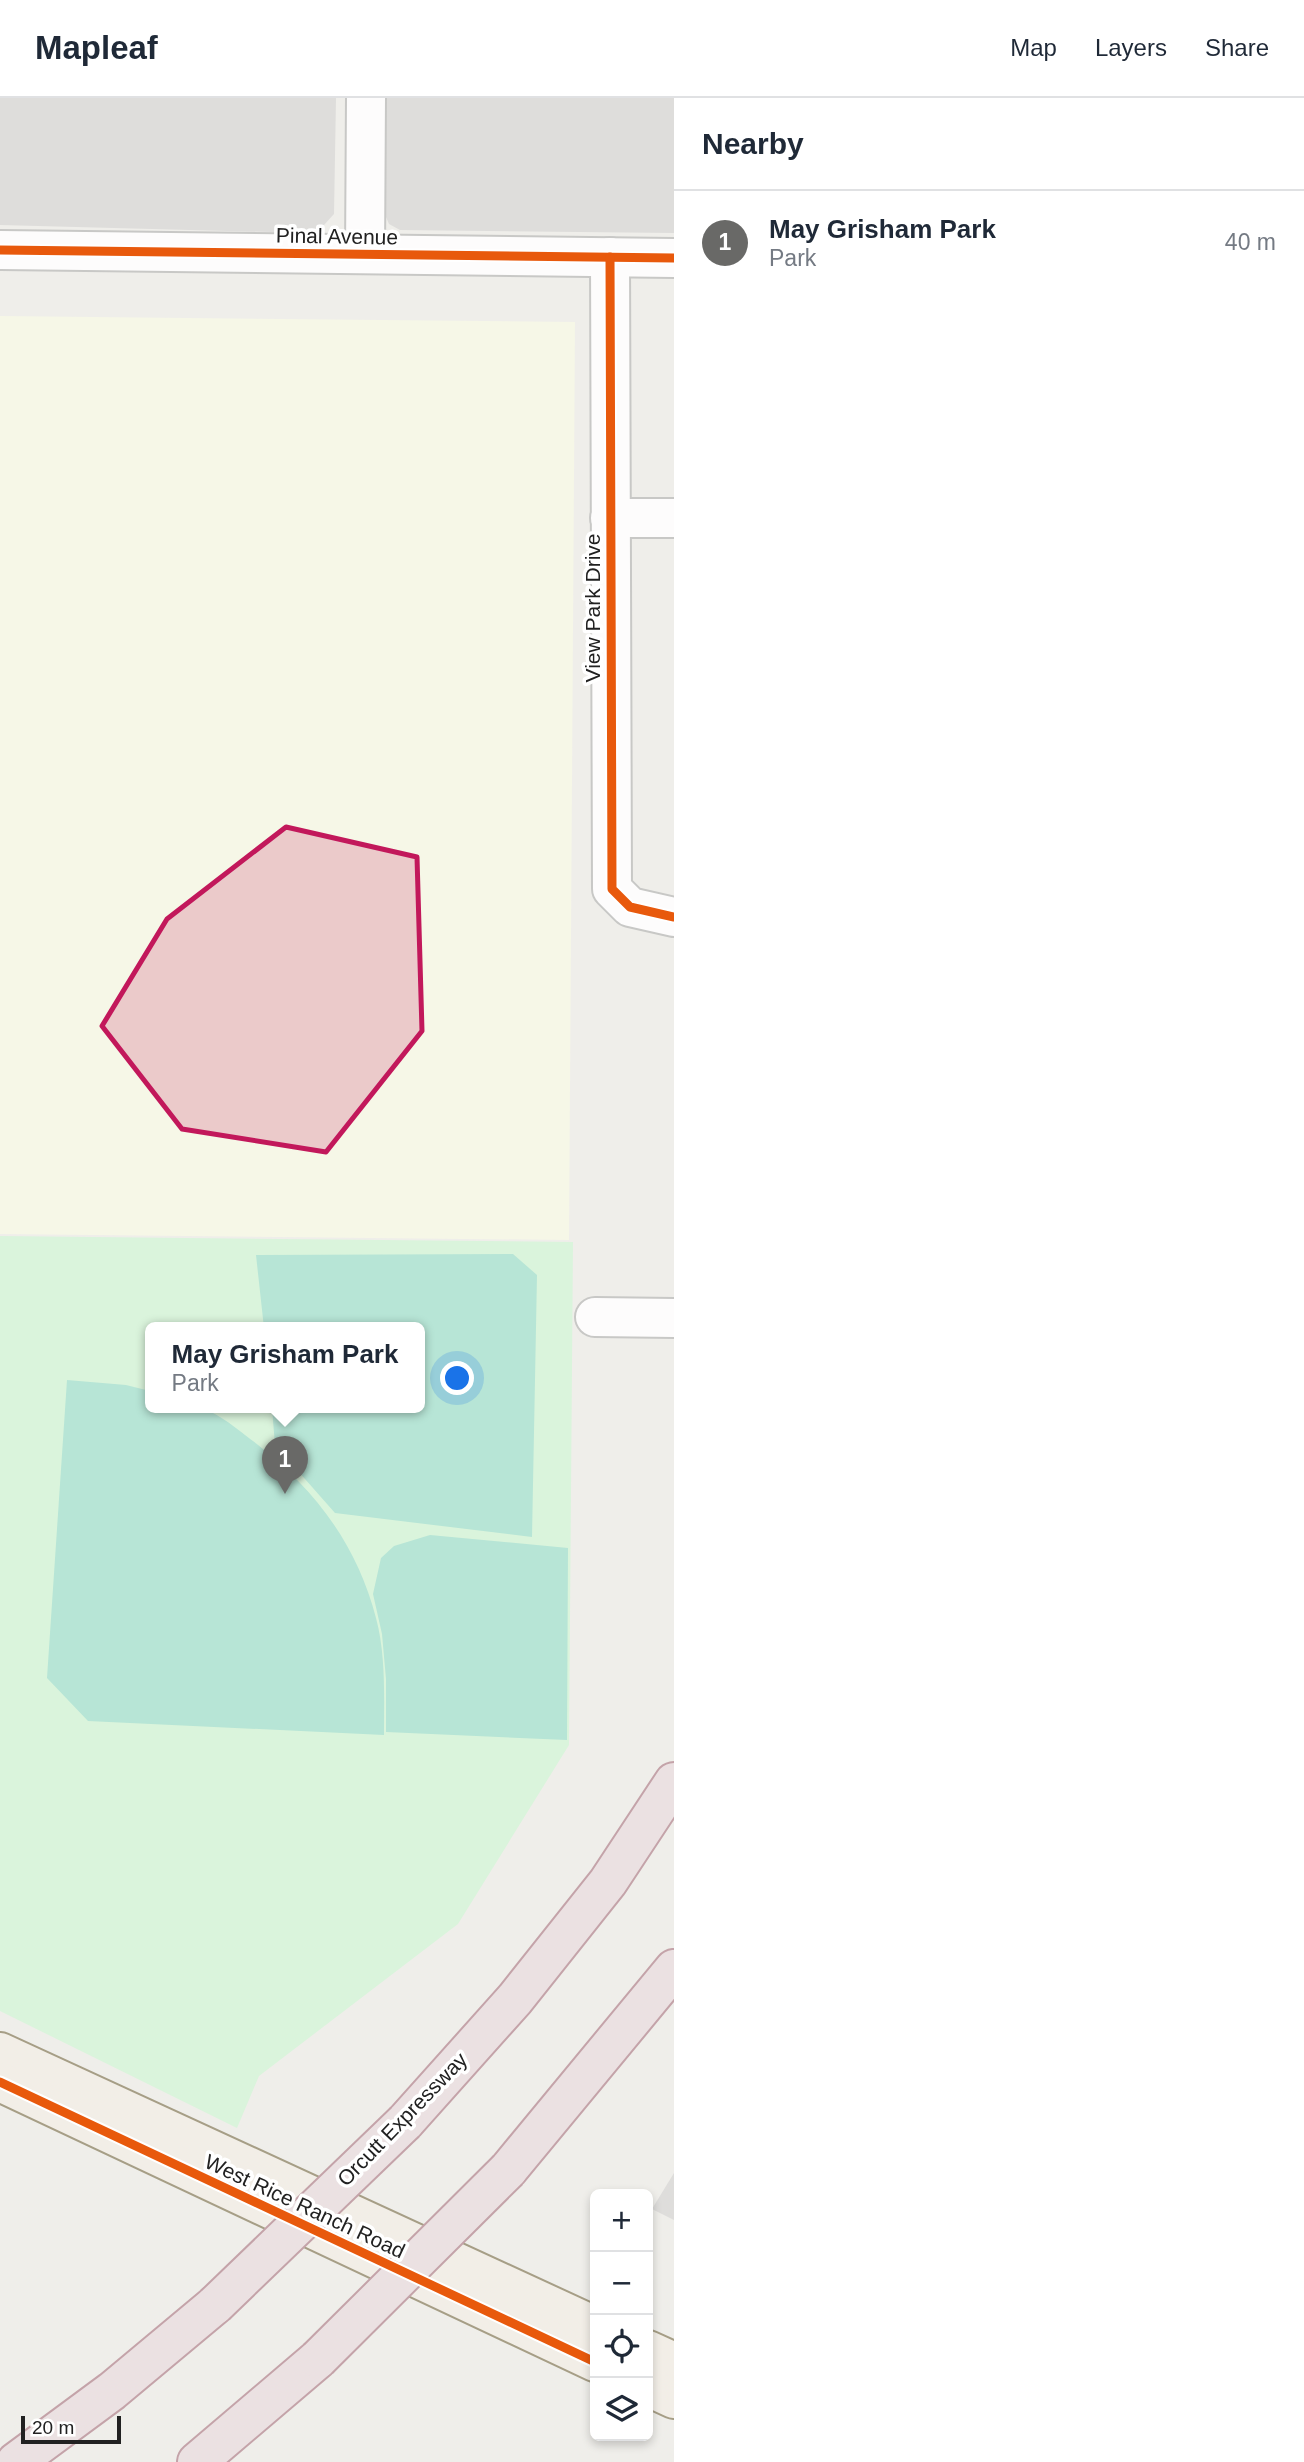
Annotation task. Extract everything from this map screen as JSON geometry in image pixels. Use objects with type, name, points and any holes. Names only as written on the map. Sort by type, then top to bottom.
[{"type":"highway","name":"Orcutt Expressway","points":[[16,2462],[112,2391],[215,2305],[405,2122],[515,1999],[600,1892],[674,1782]]},
{"type":"highway","points":[[197,2462],[318,2359],[508,2170],[674,1969]]},
{"type":"main road","name":"West Rice Ranch Road","points":[[0,2052],[590,2324]]},
{"type":"main road","name":"West Rice Ranch Road","points":[[0,2082],[590,2360]]},
{"type":"main road","points":[[653,2352],[674,2362]]},
{"type":"main road","points":[[653,2389],[674,2399]]},
{"type":"street","points":[[365,254],[366,98]]},
{"type":"street","name":"Pinal Avenue","points":[[0,250],[674,258]]},
{"type":"street","name":"View Park Drive","points":[[610,257],[612,889],[630,906],[674,917]]},
{"type":"street","points":[[610,518],[674,518]]},
{"type":"street","points":[[595,1317],[674,1318]]},
{"type":"highlighted area","points":[[286,827],[417,857],[422,1031],[326,1152],[182,1129],[102,1026],[167,919]]},
{"type":"shaded area","points":[[0,98],[336,98],[334,214],[324,225],[307,233],[0,225]]},
{"type":"shaded area","points":[[385,98],[674,98],[674,233],[400,230],[389,224],[383,210]]},
{"type":"shaded area","points":[[0,316],[575,322],[569,1240],[0,1234]]},
{"type":"shaded area","points":[[674,2173],[674,2220],[653,2207]]},
{"type":"green space","points":[[0,1236],[573,1242],[569,1745],[458,1924],[259,2076],[237,2128],[0,2011]]},
{"type":"green space","points":[[513,1254],[537,1275],[532,1537],[335,1513],[275,1445],[272,1413],[425,1413],[425,1322],[263,1322],[256,1255]]},
{"type":"green space","points":[[67,1380],[126,1385],[145,1390],[145,1413],[213,1413],[229,1423],[290,1472],[327,1515],[356,1563],[376,1618],[383,1661],[384,1735],[88,1721],[47,1678]]},
{"type":"green space","points":[[430,1535],[568,1548],[567,1740],[386,1732],[386,1679],[382,1634],[373,1594],[381,1558],[394,1546]]},
{"type":"cycle path","points":[[0,250],[674,258]]},
{"type":"cycle path","points":[[610,257],[612,889],[630,907],[674,917]]},
{"type":"cycle path","points":[[0,2082],[590,2360]]},
{"type":"place","name":"May Grisham Park","points":[[285,1494]]}]
